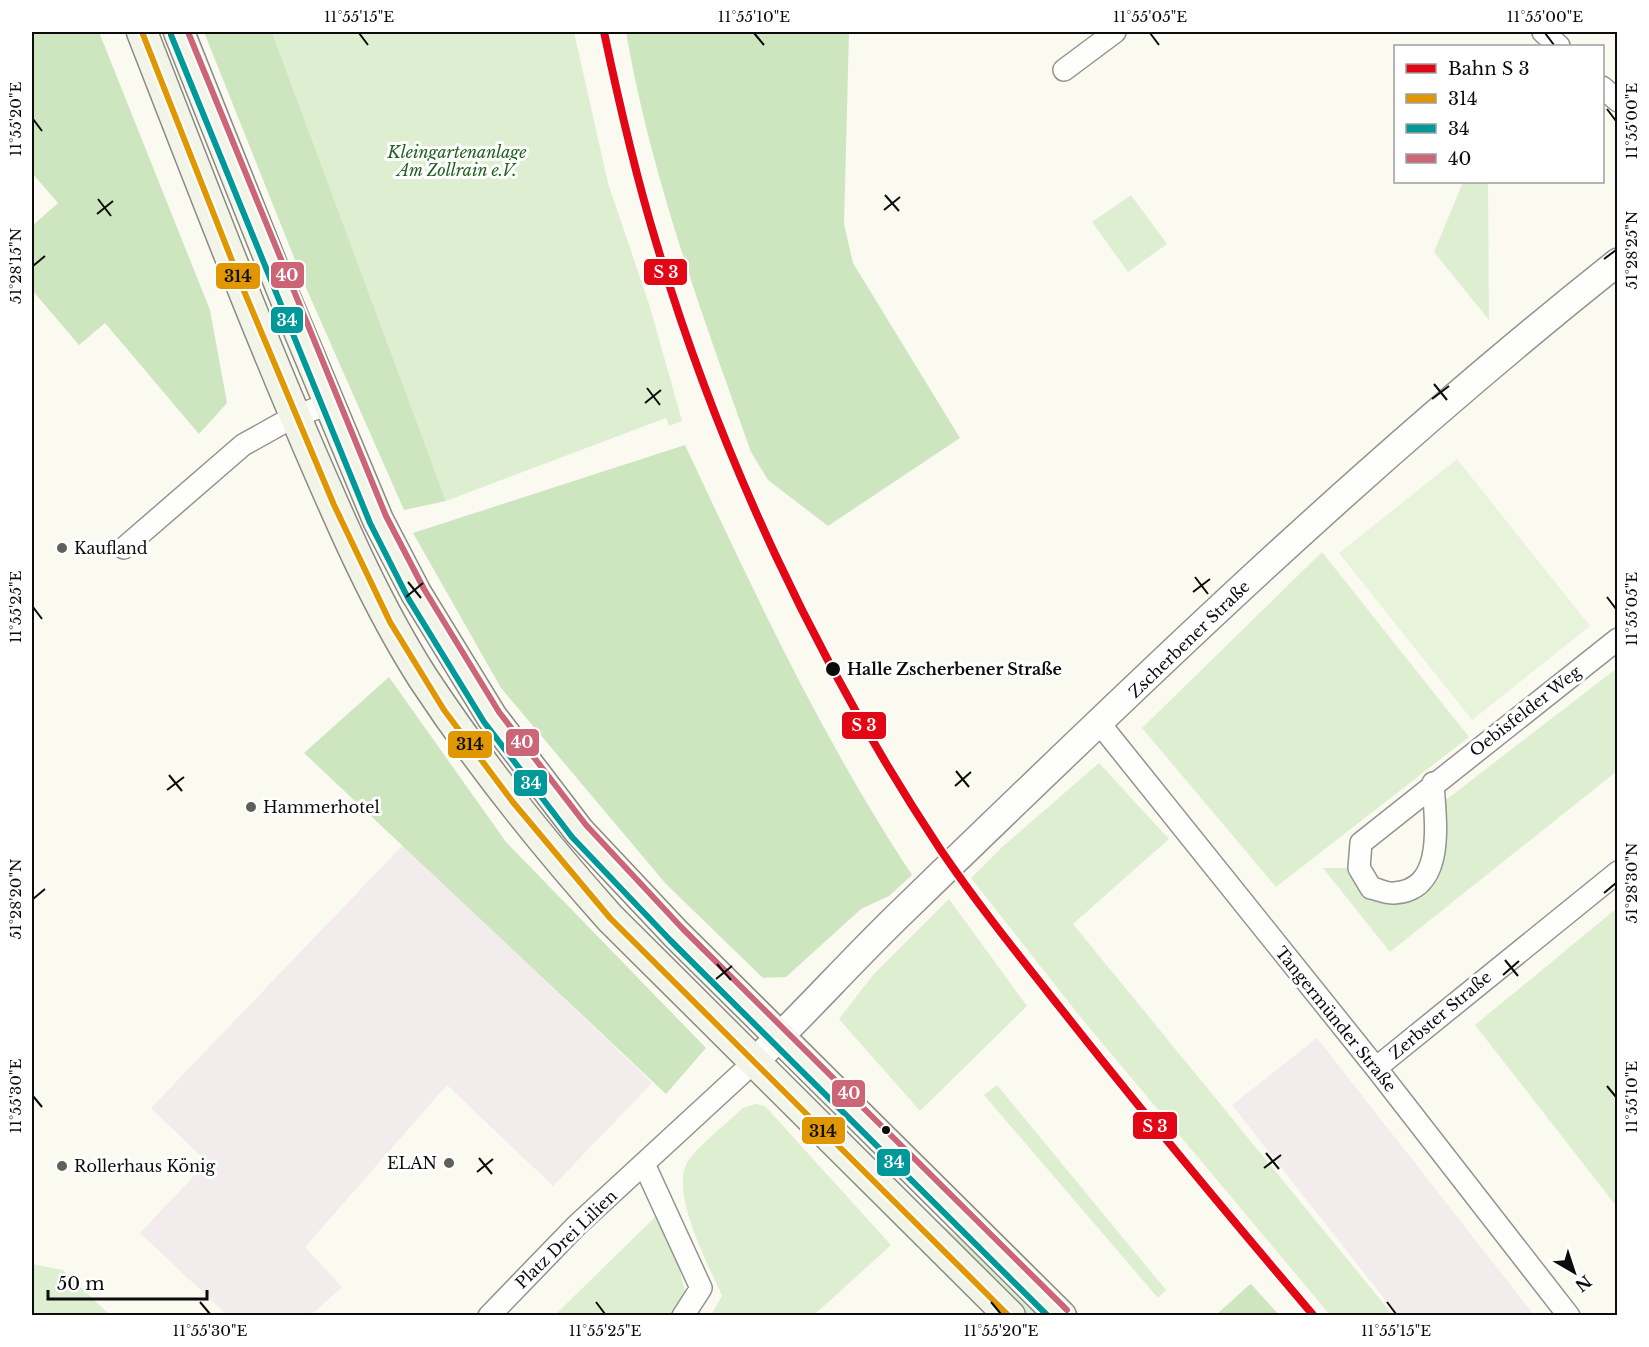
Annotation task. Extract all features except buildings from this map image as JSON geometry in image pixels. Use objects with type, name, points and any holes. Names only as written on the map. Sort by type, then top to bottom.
[{"type":"main road","points":[[141,32],[295,416],[342,525],[395,630],[423,677],[495,782],[553,855],[610,918],[1010,1316]]},
{"type":"main road","points":[[179,32],[378,520],[410,583],[492,717],[579,831],[676,934],[1061,1316]]},
{"type":"street","points":[[1064,70],[1115,32]]},
{"type":"street","points":[[1543,32],[1558,45]]},
{"type":"street","points":[[1604,89],[1617,101]]},
{"type":"street","name":"Zscherbener Straße","points":[[755,1061],[904,910],[1256,574],[1410,433],[1617,262]]},
{"type":"street","points":[[124,548],[243,445],[295,416],[329,404]]},
{"type":"street","name":"Oebisfelder Weg","points":[[1433,783],[1436,837],[1433,863],[1417,886],[1394,893],[1371,888],[1359,868],[1361,843],[1433,783],[1617,639]]},
{"type":"street","name":"Tangermünder Straße","points":[[1100,724],[1376,1068],[1569,1316]]},
{"type":"street","name":"Zerbster Straße","points":[[1376,1068],[1617,872]]},
{"type":"street","name":"Platz Drei Lilien","points":[[489,1316],[576,1226],[755,1061]]},
{"type":"street","points":[[644,1164],[701,1288],[683,1316]]},
{"type":"shaded area","points":[[403,845],[652,1083],[553,1186],[447,1085],[305,1247],[342,1287],[311,1315],[227,1315],[140,1233],[207,1162],[151,1108]]},
{"type":"shaded area","points":[[1317,1038],[1534,1315],[1397,1315],[1232,1105]]},
{"type":"green space","points":[[32,32],[99,32],[210,310],[227,403],[199,434],[105,323],[79,345],[32,290],[32,226],[58,203],[32,173]]},
{"type":"green space","points":[[204,32],[272,32],[446,501],[404,510],[307,290]]},
{"type":"green space","name":"Kleingartenanlage Am Zollrain e.V.","points":[[272,32],[574,32],[608,183],[650,307],[682,421],[669,426],[666,418],[446,501]]},
{"type":"green space","points":[[626,32],[849,32],[844,224],[853,263],[960,438],[828,526],[768,480],[751,452],[697,297],[664,192],[649,139]]},
{"type":"green space","points":[[1463,183],[1488,183],[1489,320],[1434,252]]},
{"type":"green space","points":[[1131,195],[1167,244],[1128,272],[1092,222]]},
{"type":"green space","points":[[685,445],[763,610],[819,718],[879,824],[912,875],[889,896],[861,909],[786,977],[763,978],[666,884],[501,688],[413,533]]},
{"type":"green space","points":[[1457,459],[1590,626],[1472,720],[1339,553]]},
{"type":"green space","points":[[1322,552],[1469,737],[1276,887],[1142,728]]},
{"type":"green space","points":[[1617,668],[1617,771],[1390,952],[1323,868],[1359,868],[1371,888],[1417,886],[1434,809]]},
{"type":"green space","points":[[389,677],[506,842],[706,1048],[666,1094],[304,753]]},
{"type":"green space","points":[[1099,763],[1169,839],[1073,924],[1393,1315],[1330,1315],[1082,1019],[971,878],[1001,848]]},
{"type":"green space","points":[[949,899],[1027,1006],[920,1111],[839,1019],[873,975]]},
{"type":"green space","points":[[1617,908],[1617,1207],[1475,1025]]},
{"type":"green space","points":[[997,1085],[1166,1290],[1158,1298],[984,1095]]},
{"type":"green space","points":[[755,1104],[765,1106],[891,1245],[814,1315],[711,1315],[722,1296],[692,1227],[683,1188],[684,1171],[690,1158],[709,1138],[743,1108]]},
{"type":"green space","points":[[656,1216],[676,1256],[685,1291],[675,1315],[554,1316]]},
{"type":"green space","points":[[939,1222],[983,1258],[1042,1315],[1026,1315],[935,1225]]},
{"type":"green space","points":[[32,1264],[63,1270],[110,1315],[32,1315]]},
{"type":"green space","points":[[1251,1284],[1279,1315],[1216,1315],[1248,1286]]},
{"type":"transit line","name":"314","points":[[142,32],[244,291],[334,505],[390,622],[444,710],[512,801],[610,918],[1009,1316]]},
{"type":"transit line","name":"40","points":[[188,32],[386,516],[424,589],[499,712],[586,825],[682,928],[1067,1310]]},
{"type":"transit line","points":[[604,32],[648,216],[710,401],[776,556],[853,706],[940,849],[984,911],[1155,1126],[1314,1316]]},
{"type":"transit line","name":"34","points":[[171,35],[370,523],[408,598],[484,722],[572,837],[670,940],[1048,1316]]},
{"type":"place","name":"Kaufland","points":[[62,548]]},
{"type":"place","name":"Halle Zscherbener Straße","points":[[833,669]]},
{"type":"place","name":"Hammerhotel","points":[[251,807]]},
{"type":"place","name":"ELAN","points":[[449,1163]]},
{"type":"place","name":"Rollerhaus König","points":[[62,1166]]}]
